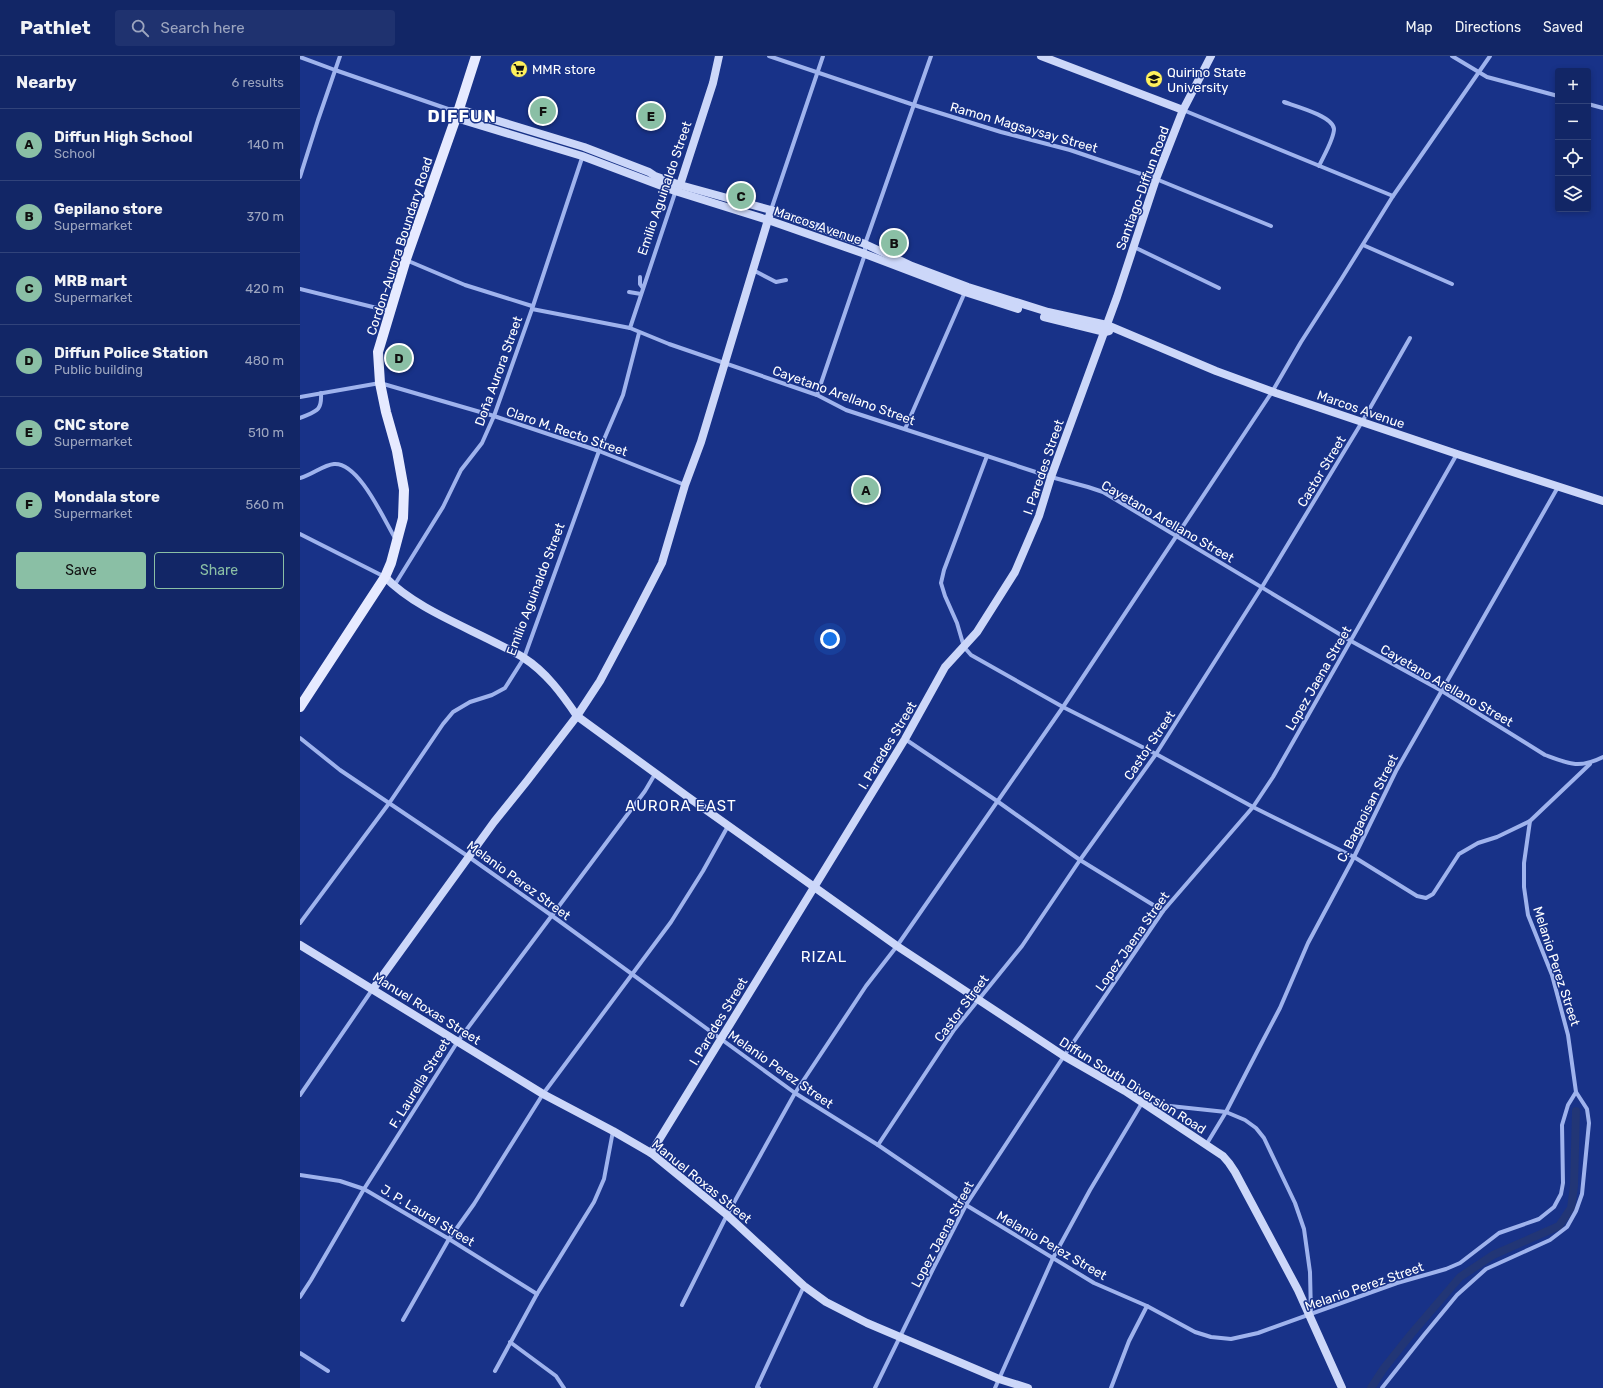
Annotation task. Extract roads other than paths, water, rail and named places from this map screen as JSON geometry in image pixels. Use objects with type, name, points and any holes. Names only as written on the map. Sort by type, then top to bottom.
[{"type":"main road","name":"Cordon-Aurora Boundary Road","points":[[300,706],[385,577],[397,542],[403,518],[404,490],[397,451],[386,412],[380,383],[378,352],[389,311],[406,259],[458,114],[476,56]]},
{"type":"street","points":[[300,177],[340,56]]},
{"type":"street","name":"Emilio Aguinaldo Street","points":[[630,328],[713,83],[718,56]]},
{"type":"street","name":"Ramon Magsaysay Street","points":[[769,56],[914,105],[1001,132],[1070,150],[1156,179],[1271,226]]},
{"type":"street","points":[[300,1095],[373,989],[494,822],[577,716],[600,681],[662,563],[685,485],[701,442],[771,210],[823,56]]},
{"type":"street","points":[[817,395],[865,254],[865,244],[931,56]]},
{"type":"street","points":[[1041,56],[1183,110],[1393,196]]},
{"type":"street","name":"Santiago-Diffun Road","points":[[1106,328],[1156,179],[1183,110],[1211,56]]},
{"type":"street","points":[[1452,56],[1498,81],[1555,95]]},
{"type":"street","points":[[682,1305],[728,1215],[795,1093],[866,986],[897,946],[1063,708],[1272,392],[1301,342],[1393,196],[1490,56]]},
{"type":"street","name":"Marcos Avenue","points":[[300,57],[448,109],[458,114],[678,188],[966,290],[1115,330],[1272,392],[1603,501]]},
{"type":"street","points":[[1284,102],[1319,115],[1333,125],[1334,130],[1332,136],[1319,166]]},
{"type":"street","points":[[1591,105],[1603,108]]},
{"type":"street","name":"Marcos Avenue","points":[[448,109],[458,114],[584,147],[649,172],[678,188],[771,210],[865,244],[966,290]]},
{"type":"street","name":"Doña Aurora Street","points":[[394,586],[443,507],[461,470],[482,443],[494,416],[532,307],[584,147]]},
{"type":"street","points":[[1363,244],[1452,284]]},
{"type":"street","points":[[1133,246],[1219,288]]},
{"type":"street","name":"Cayetano Arellano Street","points":[[406,259],[465,285],[532,307],[630,328],[639,333],[817,395],[846,410],[1051,477],[1103,492],[1351,641],[1442,691],[1545,755],[1579,765],[1590,763],[1603,757]]},
{"type":"street","points":[[753,270],[776,282],[786,280]]},
{"type":"street","points":[[640,277],[640,284],[643,288]]},
{"type":"street","points":[[300,289],[389,311]]},
{"type":"street","points":[[905,429],[966,290]]},
{"type":"street","points":[[629,292],[641,294]]},
{"type":"street","name":"I. Paredes Street","points":[[652,1153],[906,739],[945,667],[977,632],[1015,572],[1039,516],[1051,477],[1106,328]]},
{"type":"street","name":"Emilio Aguinaldo Street","points":[[300,923],[390,802],[443,724],[453,712],[470,702],[492,695],[505,688],[524,658],[599,451],[623,395],[639,333]]},
{"type":"street","name":"Castor Street","points":[[878,1145],[954,1030],[1022,946],[1080,860],[1156,754],[1262,587],[1362,422],[1410,338]]},
{"type":"street","name":"Claro M. Recto Street","points":[[300,397],[380,383],[494,416],[599,451],[685,485]]},
{"type":"street","points":[[300,418],[317,411],[320,408],[322,393]]},
{"type":"street","name":"Lopez Jaena Street","points":[[875,1388],[966,1205],[1064,1056],[1163,911],[1253,807],[1273,777],[1458,454]]},
{"type":"street","points":[[987,456],[944,570],[941,583],[957,623],[964,647],[971,655],[1063,708],[1156,754],[1253,807],[1354,857],[1417,896],[1426,898],[1433,894],[1459,854],[1478,843],[1497,837],[1530,821],[1590,763]]},
{"type":"street","points":[[300,478],[308,476],[333,464],[340,464],[346,467],[357,476],[364,485],[397,542]]},
{"type":"street","name":"C. Bagaoisan Street","points":[[1206,1145],[1226,1112],[1280,1008],[1308,943],[1354,857],[1396,771],[1558,487]]},
{"type":"street","points":[[300,534],[385,577]]},
{"type":"street","name":"Diffun South Diversion Road","points":[[385,577],[394,586],[440,615],[524,658],[544,674],[562,694],[577,716],[655,774],[897,946],[1064,1056],[1125,1091],[1223,1156],[1235,1172],[1298,1290],[1342,1388]]},
{"type":"street","name":"Melanio Perez Street","points":[[300,738],[340,770],[390,802],[551,915],[795,1093],[878,1145],[966,1205],[1094,1283],[1147,1306],[1195,1332],[1211,1337],[1231,1339],[1258,1334],[1397,1283],[1446,1269],[1460,1263],[1499,1233],[1539,1219],[1554,1207],[1561,1194],[1563,1183],[1562,1125],[1568,1105],[1576,1092],[1568,1035],[1552,975],[1528,915],[1524,887],[1524,863],[1530,821]]},
{"type":"street","points":[[906,739],[1080,860],[1163,911]]},
{"type":"street","name":"F. Laurella Street","points":[[300,1297],[364,1189],[458,1041],[645,791],[655,774]]},
{"type":"street","points":[[403,1320],[449,1239],[474,1204],[543,1094],[671,922],[703,871],[728,826]]},
{"type":"street","name":"Manuel Roxas Street","points":[[300,945],[543,1094],[652,1153],[728,1215],[804,1286],[826,1302],[867,1323],[901,1336],[998,1379],[1028,1388]]},
{"type":"street","points":[[1382,1388],[1424,1334],[1457,1296],[1486,1269],[1550,1240],[1567,1227],[1576,1211],[1582,1194],[1589,1123],[1587,1109],[1576,1092]]},
{"type":"street","points":[[995,1388],[1053,1258],[1090,1190],[1142,1103],[1226,1112],[1244,1120],[1256,1128],[1264,1138],[1295,1203],[1304,1229],[1308,1254],[1310,1316]]},
{"type":"street","points":[[495,1371],[537,1294],[594,1202],[604,1179],[613,1131]]},
{"type":"street","name":"J. P. Laurel Street","points":[[300,1175],[340,1181],[364,1189],[449,1239],[537,1294]]},
{"type":"street","points":[[759,1388],[757,1387],[804,1286]]},
{"type":"street","points":[[1111,1388],[1129,1341],[1147,1306]]},
{"type":"street","points":[[510,1342],[556,1376],[564,1388]]},
{"type":"street","points":[[300,1353],[328,1371]]},
{"type":"waterway","points":[[1371,1388],[1384,1368],[1412,1333],[1460,1277],[1493,1255],[1559,1226],[1571,1208],[1574,1186],[1576,1111]]},
{"type":"place","name":"MMR store","points":[[519,69]]},
{"type":"place","name":"Quirino State University","points":[[1154,79]]},
{"type":"place","name":"Mondala store","points":[[543,111]]},
{"type":"place","name":"CNC store","points":[[651,116]]},
{"type":"place","name":"MRB mart","points":[[741,196]]},
{"type":"place","name":"Gepilano store","points":[[894,243]]},
{"type":"place","name":"Diffun Police Station","points":[[399,358]]},
{"type":"place","name":"Diffun High School","points":[[866,490]]},
{"type":"district","name":"DIFFUN","points":[[462,116]]},
{"type":"district","name":"AURORA EAST","points":[[681,806]]},
{"type":"district","name":"RIZAL","points":[[824,957]]}]
